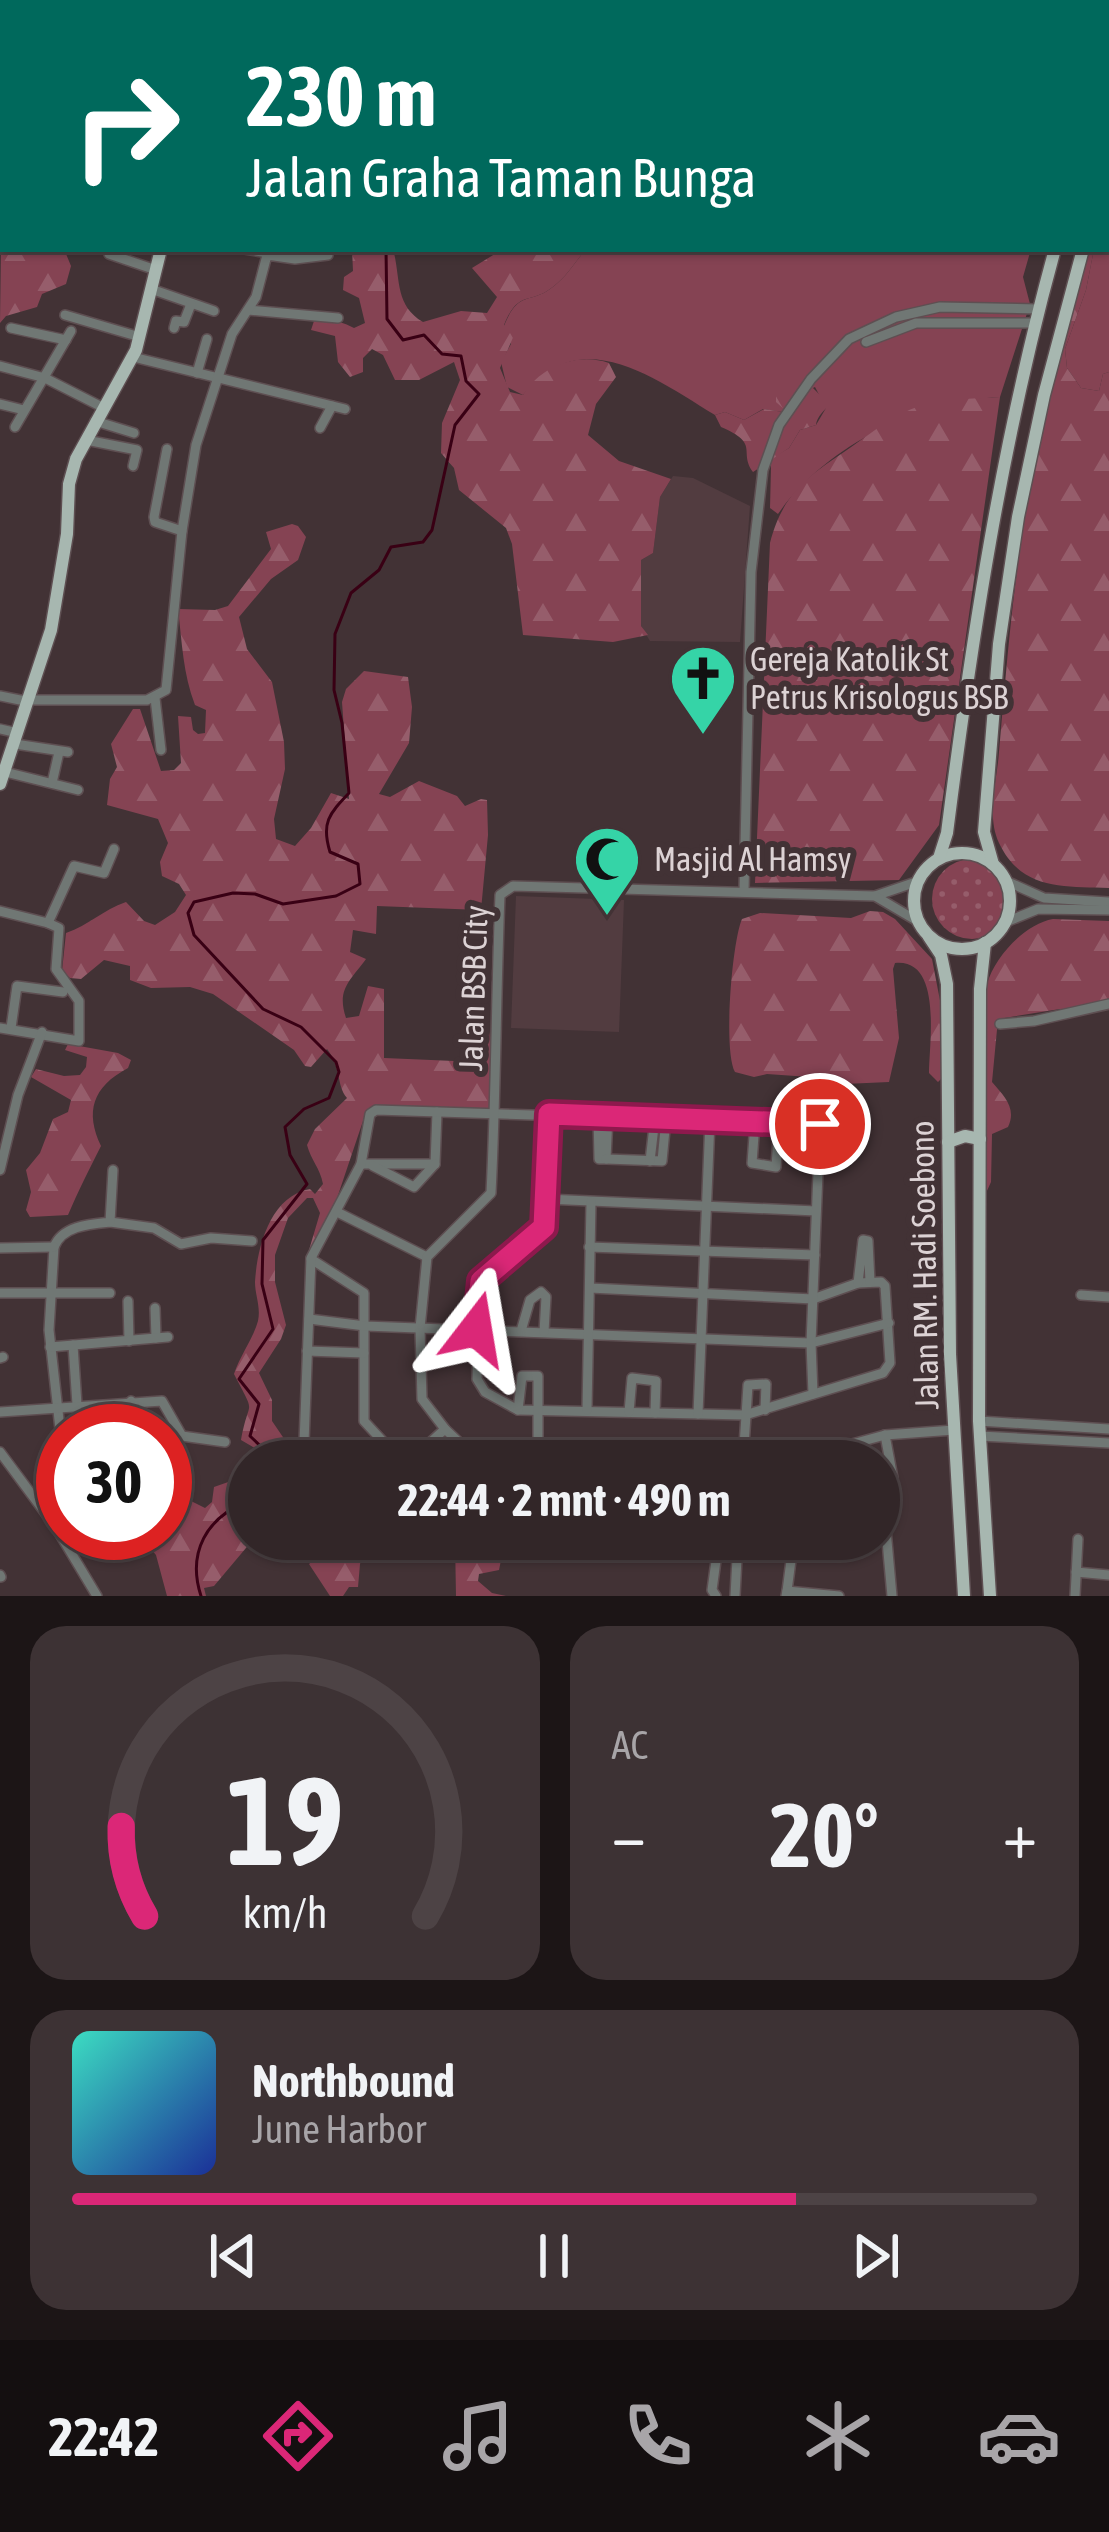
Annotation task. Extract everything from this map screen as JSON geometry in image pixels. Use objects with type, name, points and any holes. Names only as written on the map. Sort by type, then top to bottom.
[{"type":"main road","points":[[3,772],[30,700],[60,587],[69,484],[95,421],[133,357],[160,252]]},
{"type":"main road","points":[[916,881],[939,858],[947,833],[971,643],[1020,377],[1054,252]]},
{"type":"main road","points":[[929,937],[956,949],[985,943],[1006,922],[1010,898],[1006,881],[993,864],[984,832],[999,644],[1018,517],[1082,252]]},
{"type":"main road","points":[[939,858],[967,853],[993,864]]},
{"type":"main road","name":"Jalan RM. Hadi Soebono","points":[[916,881],[913,901],[919,922],[941,955],[947,984],[954,1430],[964,1596]]},
{"type":"main road","name":"Jalan RM. Hadi Soebono","points":[[985,943],[980,989],[979,1421],[990,1596]]},
{"type":"main road","points":[[948,1142],[959,1136],[980,1139]]},
{"type":"street","points":[[0,696],[30,700],[155,698],[167,686],[182,530],[196,445],[232,334],[256,297],[268,252],[295,259],[328,255]]},
{"type":"street","points":[[110,254],[156,270]]},
{"type":"street","points":[[151,289],[214,310]]},
{"type":"street","points":[[174,328],[176,321],[184,322],[191,304]]},
{"type":"street","points":[[744,892],[751,572],[763,470],[779,425],[849,338],[896,317],[940,307],[1036,316]]},
{"type":"street","points":[[248,310],[338,318]]},
{"type":"street","points":[[65,315],[140,337]]},
{"type":"street","points":[[896,317],[916,322],[1036,316]]},
{"type":"street","points":[[866,342],[916,322]]},
{"type":"street","points":[[11,328],[69,335],[15,427]]},
{"type":"street","points":[[197,373],[207,339]]},
{"type":"street","points":[[133,357],[345,409]]},
{"type":"street","points":[[0,366],[46,379],[103,407]]},
{"type":"street","points":[[0,404],[24,410]]},
{"type":"street","points":[[320,428],[332,406]]},
{"type":"street","points":[[95,421],[134,433]]},
{"type":"street","points":[[86,440],[136,450],[133,466]]},
{"type":"street","points":[[167,449],[154,522],[182,530]]},
{"type":"street","points":[[155,698],[161,750]]},
{"type":"street","points":[[0,729],[17,739],[64,752],[52,783]]},
{"type":"street","points":[[3,772],[78,790]]},
{"type":"street","points":[[48,923],[74,866],[104,873],[114,849]]},
{"type":"street","name":"Jalan BSB City","points":[[495,1113],[495,998],[504,890],[513,886],[875,896],[916,881]]},
{"type":"street","points":[[1006,881],[1044,898],[1109,906]]},
{"type":"street","name":"Jalan BSB City","points":[[875,896],[919,922]]},
{"type":"street","points":[[1006,922],[1038,909],[1109,906]]},
{"type":"street","points":[[0,911],[59,928],[57,971],[79,1001],[80,1041],[6,1028],[17,986],[63,992]]},
{"type":"street","points":[[1000,1024],[1109,1004]]},
{"type":"street","points":[[0,1170],[17,1095],[42,1032]]},
{"type":"street","points":[[304,1440],[311,1258],[367,1165],[373,1112],[820,1124],[813,1394]]},
{"type":"street","points":[[367,1165],[414,1187],[435,1164],[437,1112]]},
{"type":"street","points":[[457,1440],[421,1394],[420,1328],[427,1257],[489,1197],[495,1113]]},
{"type":"street","points":[[549,1114],[544,1228],[481,1281],[475,1369],[480,1386],[518,1410],[745,1415],[886,1370],[890,1363],[885,1285],[864,1282],[813,1300],[590,1288]]},
{"type":"street","points":[[603,1116],[597,1157],[650,1161],[663,1159],[660,1118]]},
{"type":"street","points":[[698,1414],[710,1120]]},
{"type":"street","points":[[755,1122],[752,1163],[776,1167],[779,1123]]},
{"type":"street","points":[[367,1165],[435,1164]]},
{"type":"street","points":[[110,1222],[113,1170]]},
{"type":"street","points":[[546,1199],[816,1211]]},
{"type":"street","points":[[587,1410],[590,1202]]},
{"type":"street","points":[[337,1212],[427,1257]]},
{"type":"street","points":[[56,1404],[50,1347],[56,1240],[69,1231],[110,1222],[154,1228],[181,1244],[211,1238],[252,1241]]},
{"type":"street","points":[[0,1248],[54,1247]]},
{"type":"street","points":[[589,1247],[814,1256]]},
{"type":"street","points":[[311,1258],[363,1290],[364,1421],[384,1440]]},
{"type":"street","points":[[521,1331],[530,1300],[541,1292],[546,1297],[544,1332]]},
{"type":"street","points":[[0,1293],[110,1293]]},
{"type":"street","points":[[1081,1295],[1109,1297]]},
{"type":"street","points":[[128,1301],[129,1341]]},
{"type":"street","points":[[50,1347],[162,1338],[154,1308]]},
{"type":"street","points":[[309,1319],[365,1326],[811,1342],[889,1323]]},
{"type":"street","points":[[73,1345],[77,1404]]},
{"type":"street","points":[[308,1351],[364,1353]]},
{"type":"street","points":[[518,1410],[520,1378],[531,1374],[541,1378],[539,1440]]},
{"type":"street","points":[[629,1412],[632,1378],[656,1380],[656,1413]]},
{"type":"street","points":[[744,1440],[748,1384],[766,1384],[766,1409]]},
{"type":"street","points":[[88,1404],[131,1400],[166,1404]]},
{"type":"street","points":[[131,1400],[131,1404]]},
{"type":"street","points":[[0,1412],[36,1409]]},
{"type":"street","points":[[979,1421],[1109,1429]]},
{"type":"street","points":[[1091,1442],[1092,1428]]},
{"type":"street","points":[[432,1440],[445,1429]]},
{"type":"street","points":[[867,1440],[954,1430]]},
{"type":"street","points":[[885,1435],[893,1478],[884,1508],[892,1596]]},
{"type":"street","points":[[980,1436],[1109,1443]]},
{"type":"street","points":[[192,1439],[225,1442]]},
{"type":"street","points":[[2,1458],[55,1526],[97,1596]]},
{"type":"street","points":[[1075,1596],[1078,1539]]},
{"type":"street","points":[[716,1560],[712,1590],[716,1596]]},
{"type":"street","points":[[735,1596],[738,1560]]},
{"type":"street","points":[[791,1560],[786,1594],[838,1596]]},
{"type":"street","points":[[1076,1572],[1109,1575]]},
{"type":"shaded area","points":[[673,476],[693,478],[750,506],[740,642],[650,641],[641,626],[641,560],[653,553],[660,497]]},
{"type":"shaded area","points":[[516,896],[624,900],[619,1032],[511,1028]]},
{"type":"green space","points":[[1,252],[65,252],[71,266],[66,284],[42,294],[37,307],[6,316],[0,323]]},
{"type":"green space","points":[[352,252],[394,252],[403,299],[423,322],[461,311],[487,313],[497,297],[472,268],[498,252],[584,252],[554,286],[520,302],[509,314],[504,325],[514,335],[500,368],[510,392],[523,395],[540,376],[561,364],[585,359],[609,363],[616,377],[596,404],[588,435],[619,461],[671,479],[660,497],[653,553],[641,560],[641,626],[648,635],[613,642],[523,635],[506,528],[459,490],[454,468],[441,453],[442,423],[460,380],[454,362],[419,380],[395,380],[383,355],[372,349],[363,358],[363,372],[350,377],[338,362],[335,336],[311,330],[314,321],[335,321],[354,328],[365,323],[359,298],[343,290],[344,277],[353,271]]},
{"type":"green space","points":[[583,252],[1030,252],[1023,277],[1030,304],[1000,397],[937,408],[876,432],[822,467],[778,514],[770,508],[771,466],[765,462],[789,448],[800,430],[816,425],[826,408],[815,387],[781,404],[783,412],[763,409],[744,420],[725,412],[715,415],[642,373],[592,359],[568,362],[545,373],[523,395],[507,387],[501,362],[511,344],[504,326],[520,302],[558,282]]},
{"type":"green space","points":[[1086,252],[1093,252],[1065,349],[1067,368],[1081,388],[1099,391],[1103,374],[1109,372],[1109,888],[1032,878],[1008,859],[995,832],[993,810],[1013,605],[1045,415]]},
{"type":"green space","points":[[1093,252],[1109,252],[1109,372],[1103,374],[1099,391],[1081,388],[1067,368],[1065,349]]},
{"type":"green space","points":[[801,385],[801,391],[811,386],[821,396],[834,394],[833,399],[816,425],[800,430],[789,448],[753,472],[745,443],[721,427],[715,415],[725,412],[744,420],[764,409],[783,412],[776,396]]},
{"type":"green space","points":[[1000,397],[939,825],[899,880],[755,883],[770,543],[783,509],[812,475],[902,414],[920,406],[926,409],[964,399]]},
{"type":"green space","points":[[292,524],[306,537],[298,560],[271,579],[239,617],[247,649],[272,682],[284,742],[285,769],[274,819],[276,839],[295,846],[331,793],[349,799],[342,702],[346,689],[364,671],[408,677],[412,707],[409,743],[379,794],[390,797],[419,781],[457,796],[465,806],[487,800],[481,910],[377,906],[376,934],[353,930],[350,952],[366,959],[347,986],[346,1018],[359,1016],[368,986],[384,989],[384,1058],[478,1062],[479,1037],[489,1030],[492,1066],[489,1109],[375,1106],[364,1118],[330,1219],[309,1250],[320,1213],[313,1198],[307,1198],[288,1218],[275,1255],[275,1282],[286,1325],[259,1373],[272,1400],[272,1421],[285,1440],[241,1440],[249,1407],[234,1374],[258,1321],[255,1282],[263,1239],[285,1202],[310,1189],[315,1194],[323,1184],[307,1145],[315,1129],[347,1098],[335,1063],[327,1049],[311,1067],[305,1066],[294,1050],[213,994],[190,987],[151,988],[130,980],[130,966],[104,960],[81,979],[62,971],[66,933],[126,902],[144,921],[155,925],[175,912],[186,895],[179,884],[162,876],[160,862],[168,843],[158,819],[107,805],[110,779],[117,767],[111,744],[133,709],[140,709],[161,771],[174,770],[181,763],[178,716],[191,717],[193,730],[205,733],[206,710],[195,705],[191,693],[178,609],[228,606],[271,549],[266,532]]},
{"type":"green space","points":[[972,859],[1000,871],[1012,899],[1000,927],[972,939],[944,927],[932,899],[944,871]]},
{"type":"green space","points":[[870,911],[895,919],[932,959],[942,1011],[942,1078],[938,1082],[929,1073],[927,988],[910,965],[895,963],[899,1038],[889,1082],[844,1084],[824,1078],[754,1077],[735,1072],[730,996],[742,919],[760,913],[851,918]]},
{"type":"green space","points":[[1053,919],[1109,921],[1109,1009],[1060,1009],[998,1019],[992,1082],[1011,1114],[1008,1127],[992,1134],[991,1182],[986,1193],[987,984],[1012,943],[1032,927]]},
{"type":"green space","points":[[68,1044],[131,1060],[128,1068],[106,1083],[95,1101],[93,1122],[101,1146],[68,1215],[30,1217],[26,1170],[40,1153],[53,1119],[68,1112],[71,1100],[31,1077],[36,1069],[80,1075],[87,1057],[65,1050]]},
{"type":"green space","points":[[228,1482],[228,1560],[236,1560],[214,1586],[204,1588],[206,1596],[167,1596],[157,1560],[192,1560],[192,1502],[205,1508],[212,1502],[214,1487]]},
{"type":"green space","points":[[361,1560],[358,1587],[349,1587],[343,1596],[330,1596],[309,1564]]},
{"type":"green space","points":[[455,1560],[501,1560],[499,1570],[479,1574],[478,1581],[492,1593],[506,1596],[456,1596]]},
{"type":"waterway","points":[[254,1440],[250,1436],[259,1404],[239,1379],[273,1329],[262,1284],[263,1240],[307,1184],[290,1155],[285,1127],[304,1109],[329,1098],[339,1072],[336,1062],[301,1027],[263,1009],[194,935],[188,913],[194,902],[233,893],[255,894],[283,904],[336,896],[360,884],[358,864],[330,852],[326,834],[332,813],[349,793],[334,690],[335,634],[351,593],[379,570],[391,547],[423,542],[432,530],[455,425],[479,394],[466,381],[461,356],[442,354],[424,335],[403,340],[387,319],[386,252]]},
{"type":"waterway","points":[[201,1596],[199,1551],[211,1527],[228,1512]]},
{"type":"place","name":"Gereja Katolik St Petrus Krisologus BSB","points":[[703,737]]},
{"type":"place","name":"Masjid Al Hamsy","points":[[607,918]]},
{"type":"route","points":[[476,1329],[481,1281],[544,1227],[549,1114],[820,1124]]}]
